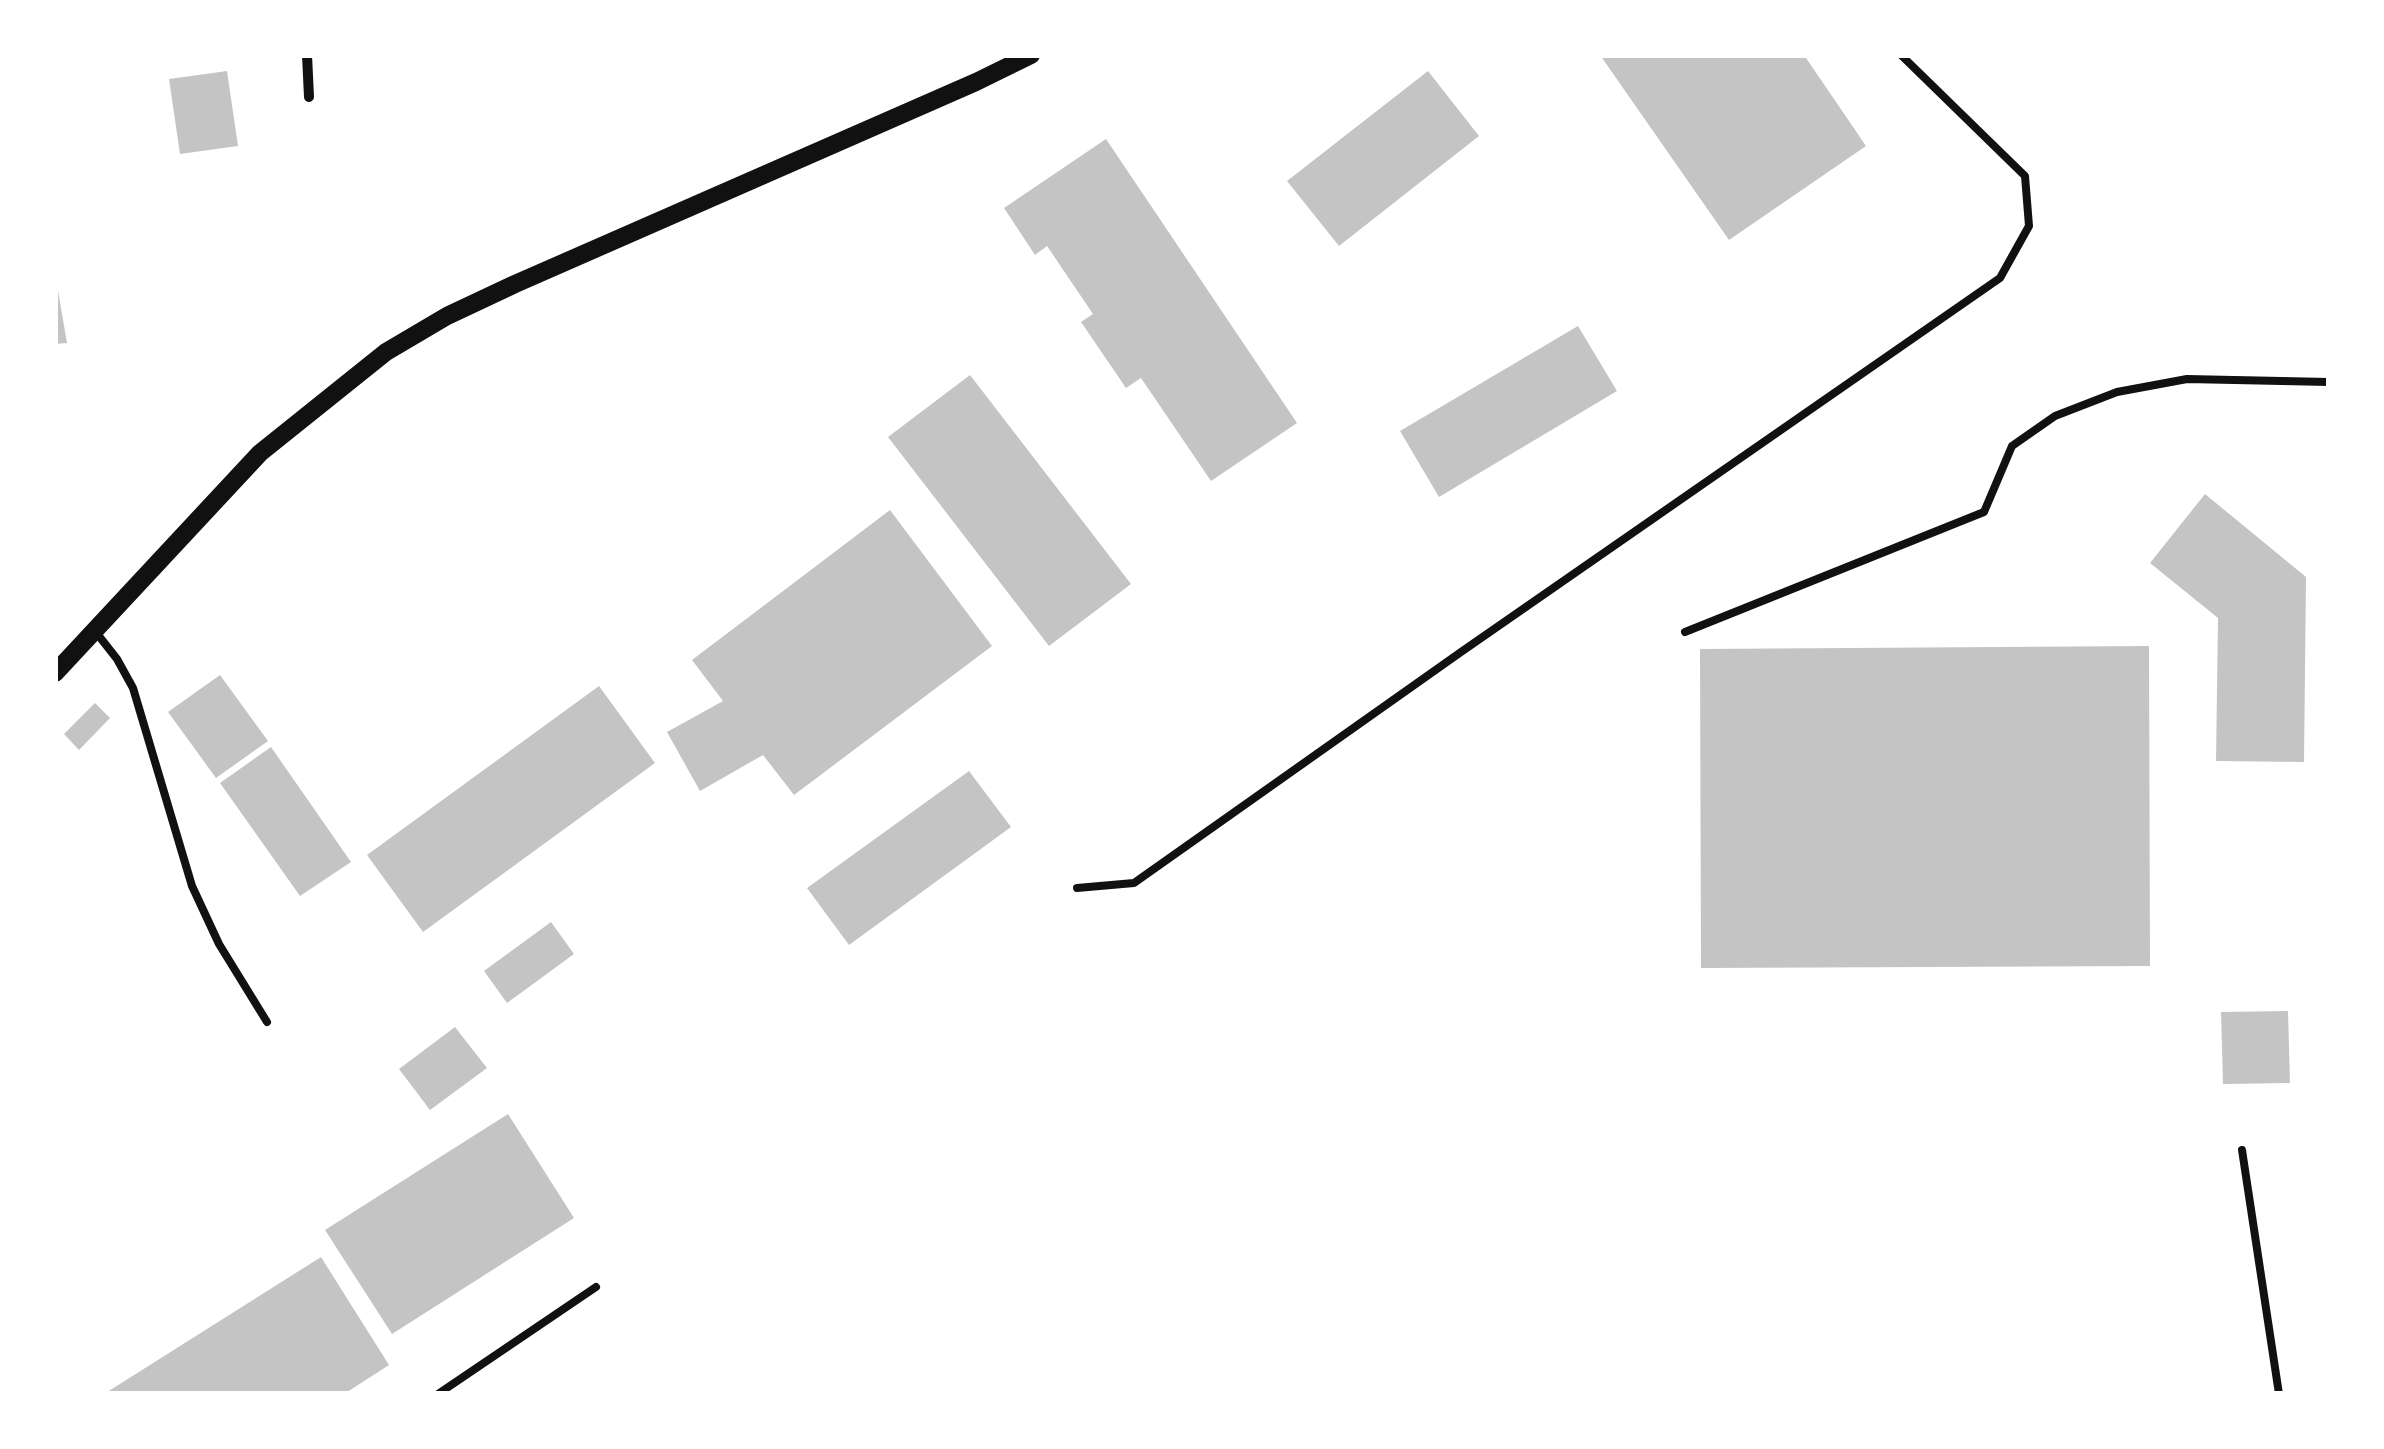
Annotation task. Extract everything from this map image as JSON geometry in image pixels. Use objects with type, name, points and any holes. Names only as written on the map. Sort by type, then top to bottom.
[{"type":"street","points":[[307,55],[309,96]]},
{"type":"street","points":[[55,673],[260,453],[386,352],[447,316],[514,284],[1031,55]]},
{"type":"lane","points":[[1078,888],[1134,883],[2000,278],[2029,226],[2025,176],[1902,55]]},
{"type":"lane","points":[[1685,632],[1984,512],[2012,446],[2055,416],[2116,392],[2187,379],[2329,382]]},
{"type":"lane","points":[[94,631],[117,659],[132,688],[192,886],[219,944],[267,1022]]},
{"type":"lane","points":[[2242,1150],[2280,1394]]},
{"type":"lane","points":[[438,1394],[596,1287]]},
{"type":"building","points":[[1600,55],[1804,55],[1866,146],[1729,240]]},
{"type":"building","points":[[227,71],[238,146],[180,154],[169,79]]},
{"type":"building","points":[[1428,71],[1479,136],[1339,246],[1287,181]]},
{"type":"building","points":[[1106,139],[1297,423],[1211,481],[1141,378],[1126,388],[1081,322],[1093,314],[1047,246],[1035,255],[1004,208]]},
{"type":"building","points":[[55,273],[67,343],[55,344]]},
{"type":"building","points":[[1578,326],[1617,391],[1439,497],[1400,431]]},
{"type":"building","points":[[970,375],[1131,584],[1049,646],[888,437]]},
{"type":"building","points":[[2205,494],[2306,577],[2304,762],[2216,761],[2218,618],[2150,563]]},
{"type":"building","points":[[890,510],[992,646],[794,795],[763,755],[700,791],[667,732],[723,701],[692,660]]},
{"type":"building","points":[[2149,646],[2150,966],[1701,968],[1700,649]]},
{"type":"building","points":[[220,675],[268,741],[216,778],[168,712]]},
{"type":"building","points":[[599,686],[655,763],[423,932],[367,855]]},
{"type":"building","points":[[95,703],[110,718],[79,750],[64,734]]},
{"type":"building","points":[[271,747],[351,862],[300,896],[220,783]]},
{"type":"building","points":[[969,771],[1011,827],[849,945],[807,888]]},
{"type":"building","points":[[551,922],[574,954],[507,1003],[484,971]]},
{"type":"building","points":[[2288,1011],[2290,1083],[2223,1084],[2221,1012]]},
{"type":"building","points":[[455,1027],[487,1068],[430,1110],[399,1069]]},
{"type":"building","points":[[508,1114],[574,1218],[392,1334],[325,1230]]},
{"type":"building","points":[[321,1257],[389,1365],[344,1394],[104,1394]]}]
